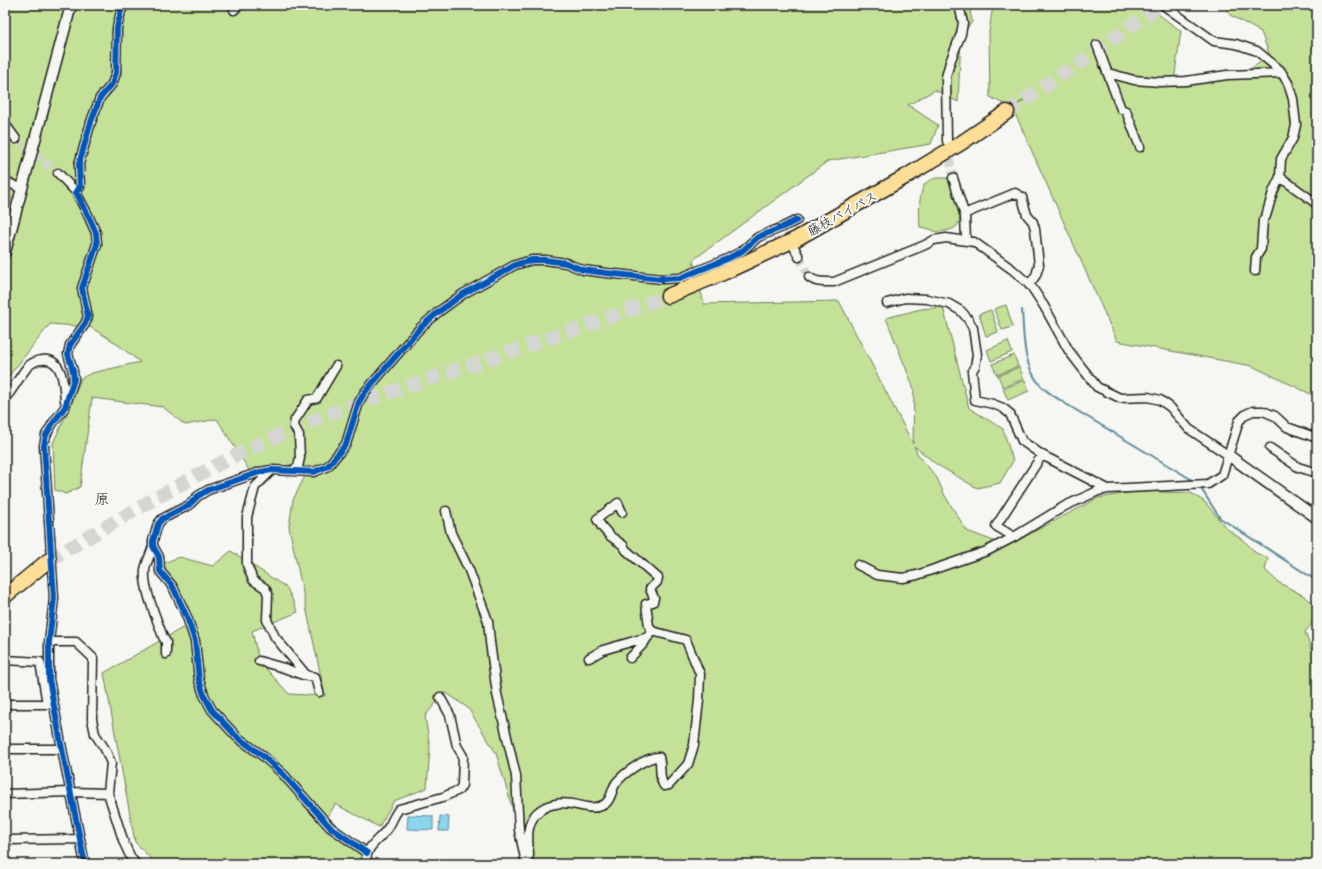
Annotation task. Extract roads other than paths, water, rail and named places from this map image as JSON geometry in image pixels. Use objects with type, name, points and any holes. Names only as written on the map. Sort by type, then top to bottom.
[{"type":"highway","name":"藤枝バイパス","points":[[668,296],[725,272],[796,239],[905,177],[961,143],[1007,112]]},
{"type":"highway","points":[[5,592],[49,560],[5,596]]},
{"type":"street","points":[[5,252],[71,5]]},
{"type":"street","points":[[76,192],[80,187],[79,164],[91,122],[100,98],[112,84],[116,73],[117,28],[121,11],[125,5]]},
{"type":"street","points":[[947,141],[946,77],[950,62],[962,34],[963,23],[959,5]]},
{"type":"street","points":[[1163,5],[1214,41],[1236,44],[1257,51],[1280,70],[1288,83],[1293,99],[1296,125],[1293,138],[1281,159],[1280,177],[1272,192],[1266,216],[1263,220],[1261,249],[1256,257],[1255,271]]},
{"type":"street","points":[[1098,45],[1121,109],[1126,111],[1140,147]]},
{"type":"street","points":[[1108,73],[1134,80],[1160,82],[1282,73]]},
{"type":"street","points":[[5,124],[16,139]]},
{"type":"street","points":[[51,704],[49,642],[54,598],[44,446],[46,435],[65,408],[74,379],[68,354],[70,345],[85,324],[88,317],[82,288],[97,244],[96,233],[76,192],[58,173]]},
{"type":"street","points":[[1280,177],[1317,204]]},
{"type":"street","points":[[953,178],[964,214],[966,240]]},
{"type":"street","points":[[5,181],[22,189]]},
{"type":"street","points":[[964,214],[1015,193],[1022,197],[1027,215],[1033,222],[1035,229],[1038,256],[1036,275],[1029,285]]},
{"type":"street","points":[[166,654],[166,642],[147,591],[145,577],[145,568],[153,546],[155,533],[158,524],[162,519],[189,505],[198,496],[215,487],[260,472],[272,470],[314,472],[328,466],[346,444],[359,402],[365,392],[420,328],[437,313],[463,294],[515,265],[532,260],[566,263],[583,270],[606,273],[662,279],[680,278],[742,251],[758,236],[785,230],[797,220]]},
{"type":"street","points":[[808,277],[820,282],[834,282],[934,240],[946,238],[974,242],[1013,270],[1029,285],[1044,306],[1069,351],[1097,388],[1120,398],[1148,397],[1160,400],[1170,407],[1189,429],[1314,516],[1317,505]]},
{"type":"street","points":[[794,247],[799,257]]},
{"type":"street","points":[[887,303],[905,298],[927,299],[949,304],[961,311],[973,328],[977,355],[972,372],[975,400],[1003,408],[1010,414],[1022,441],[1042,455],[1108,489]]},
{"type":"street","points":[[5,399],[29,366],[36,361],[43,359],[50,360],[56,364],[60,371],[65,408]]},
{"type":"street","points":[[292,471],[298,467],[300,458],[299,435],[294,426],[295,420],[308,400],[317,398],[336,366]]},
{"type":"street","points":[[858,565],[877,575],[903,578],[916,575],[987,551],[1014,537],[1065,506],[1098,491],[1108,489],[1208,484],[1222,475],[1239,421],[1246,414],[1253,411],[1262,411],[1275,416],[1288,427],[1317,438]]},
{"type":"street","points":[[1270,448],[1298,467],[1317,473]]},
{"type":"street","points":[[1014,537],[996,526],[1042,455]]},
{"type":"street","points":[[272,470],[255,487],[247,517],[247,565],[253,580],[265,588],[268,594],[267,620],[274,637],[308,676]]},
{"type":"street","points":[[622,512],[618,503],[597,519],[610,536],[623,545],[626,550],[658,578],[657,582],[650,589],[654,598],[653,602],[646,604],[650,634],[630,658]]},
{"type":"street","points":[[446,511],[451,533],[469,570],[488,621],[497,694],[516,776],[519,830],[526,862]]},
{"type":"street","points":[[153,546],[159,557],[160,571],[173,587],[187,617],[195,642],[199,680],[204,695],[212,710],[237,737],[284,774],[330,827],[367,853]]},
{"type":"street","points":[[526,862],[529,856],[529,828],[538,811],[546,806],[562,803],[589,808],[598,807],[605,804],[610,798],[615,784],[622,777],[637,765],[655,756],[659,757],[660,760],[661,778],[663,784],[664,786],[669,785],[688,764],[694,745],[700,674],[686,640],[650,634],[603,650],[589,658]]},
{"type":"street","points":[[49,642],[76,642],[92,658],[92,719],[95,734],[105,749],[111,763],[108,793],[124,843],[131,858],[136,864]]},
{"type":"street","points":[[5,660],[40,662],[62,749],[85,864]]},
{"type":"street","points":[[259,661],[315,677],[318,692]]},
{"type":"street","points":[[366,864],[367,853],[378,838],[387,830],[399,808],[443,797],[458,790],[462,785],[463,756],[457,746],[450,714],[440,697]]},
{"type":"street","points":[[5,704],[51,704]]},
{"type":"street","points":[[5,750],[62,749]]},
{"type":"street","points":[[5,794],[71,792],[108,793]]},
{"type":"street","points":[[5,840],[79,838]]},
{"type":"water","points":[[408,815],[433,816],[433,830],[407,829]]},
{"type":"water","points":[[440,816],[449,817],[448,831],[439,831]]},
{"type":"waterway","points":[[1022,310],[1027,360],[1030,369],[1041,386],[1066,404],[1194,481]]},
{"type":"waterway","points":[[1200,487],[1220,518],[1317,581]]},
{"type":"tunnel","points":[[1007,112],[1160,5]]},
{"type":"tunnel","points":[[16,139],[58,173]]},
{"type":"tunnel","points":[[948,147],[953,178]]},
{"type":"tunnel","points":[[799,257],[809,277]]},
{"type":"tunnel","points":[[49,560],[184,482],[289,431],[370,399],[668,296]]},
{"type":"district","name":"原","points":[[102,499]]}]
